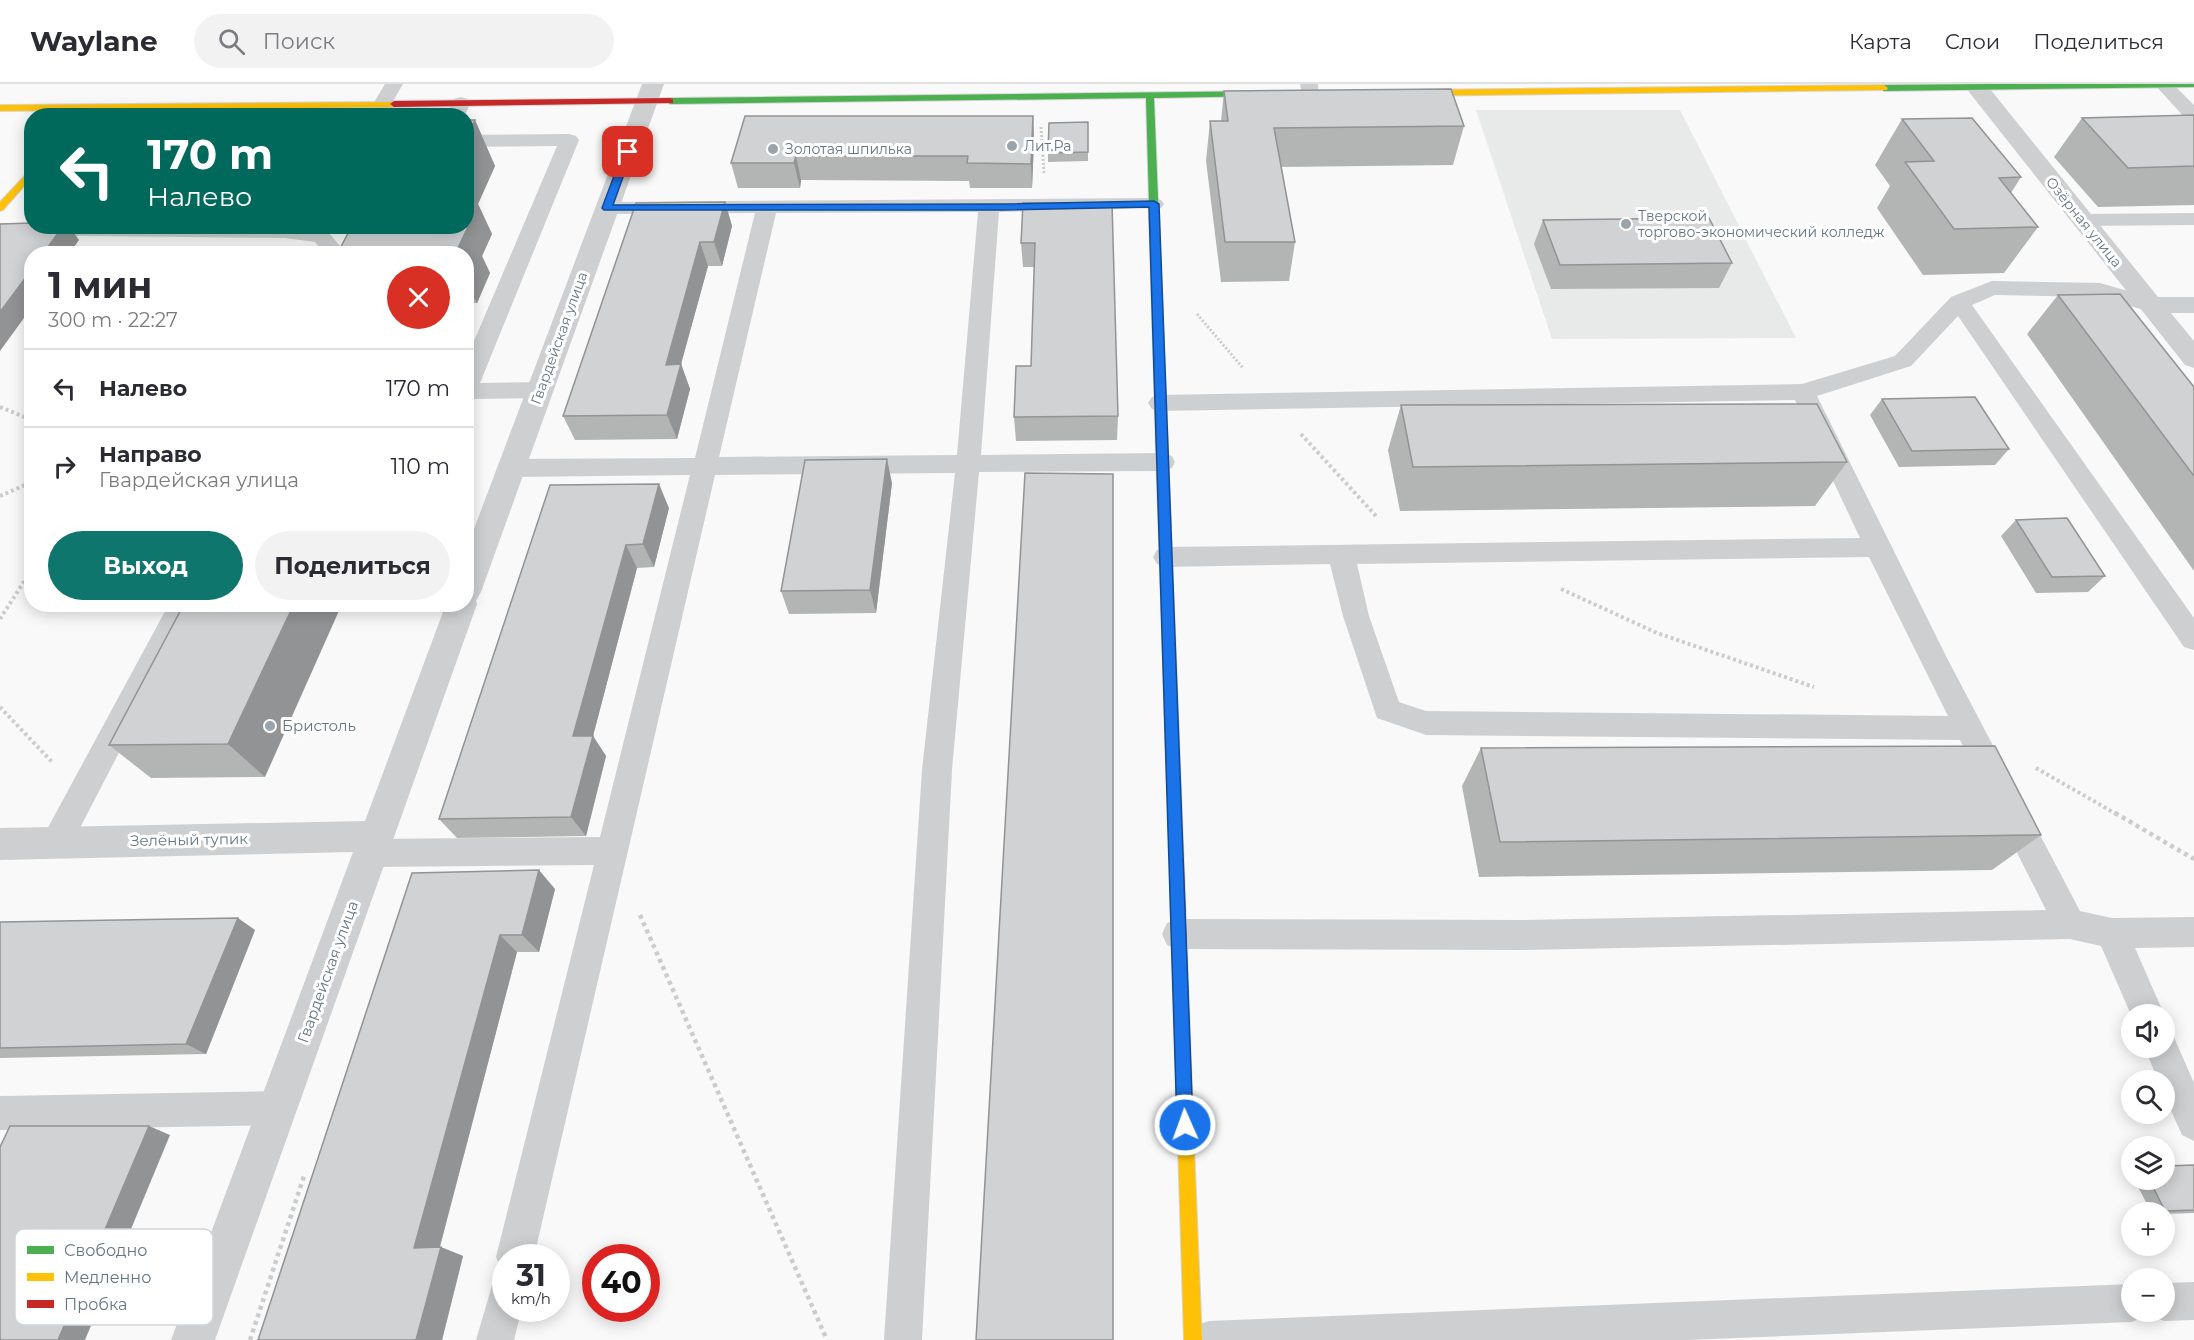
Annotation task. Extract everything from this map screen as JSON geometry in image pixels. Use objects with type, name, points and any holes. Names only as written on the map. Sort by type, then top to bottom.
[{"type":"street","points":[[1392,93],[2194,84]]},
{"type":"street","name":"Озёрная улица","points":[[1976,85],[2194,359]]},
{"type":"street","points":[[84,108],[99,90]]},
{"type":"street","points":[[470,108],[650,93],[1150,96],[1275,94]]},
{"type":"street","name":"Гвардейская улица","points":[[474,570],[650,93]]},
{"type":"street","points":[[1150,96],[1193,1340]]},
{"type":"street","points":[[210,108],[382,104],[443,108]]},
{"type":"street","points":[[0,108],[24,109]]},
{"type":"street","points":[[0,208],[24,180]]},
{"type":"street","points":[[2151,305],[2194,305]]},
{"type":"street","name":"Гвардейская улица","points":[[213,1285],[459,612]]},
{"type":"street","name":"Зелёный тупик","points":[[0,844],[374,845]]},
{"type":"street","name":"Гвардейская улица","points":[[193,1340],[198,1325]]},
{"type":"lane","points":[[382,104],[394,84]]},
{"type":"lane","points":[[2163,84],[2194,116]]},
{"type":"lane","points":[[474,141],[569,140],[474,371]]},
{"type":"lane","points":[[607,208],[1154,204]]},
{"type":"lane","points":[[903,1340],[937,770],[968,464],[989,206]]},
{"type":"lane","points":[[518,1244],[767,207]]},
{"type":"lane","points":[[2083,220],[2194,219]]},
{"type":"lane","points":[[0,229],[24,229]]},
{"type":"lane","points":[[303,234],[321,236],[330,246]]},
{"type":"lane","points":[[1160,403],[1803,392],[1903,361],[1959,302],[1992,288],[2100,290],[2151,305]]},
{"type":"lane","points":[[1959,302],[2194,639]]},
{"type":"lane","points":[[474,390],[540,390]]},
{"type":"lane","points":[[1803,392],[1876,547],[1966,728],[2070,924]]},
{"type":"lane","points":[[512,468],[1162,462]]},
{"type":"lane","points":[[1166,557],[1876,547]]},
{"type":"lane","points":[[1341,554],[1356,616],[1387,710],[1426,723],[1966,728]]},
{"type":"lane","points":[[56,843],[179,612]]},
{"type":"lane","points":[[374,845],[612,851]]},
{"type":"lane","points":[[1178,934],[1524,935],[2070,924],[2112,933],[2194,932]]},
{"type":"lane","points":[[2112,933],[2143,1004]]},
{"type":"lane","points":[[2166,1058],[2194,1123]]},
{"type":"lane","points":[[0,1113],[278,1108]]},
{"type":"lane","points":[[2175,1302],[2194,1301]]},
{"type":"lane","points":[[1209,1340],[2121,1303]]},
{"type":"lane","points":[[495,1340],[499,1322]]},
{"type":"path","points":[[1040,119],[1047,206]]},
{"type":"path","points":[[0,407],[24,417]]},
{"type":"path","points":[[0,496],[24,486]]},
{"type":"path","points":[[0,619],[24,582]]},
{"type":"path","points":[[0,707],[82,794]]},
{"type":"path","points":[[612,851],[827,1340]]},
{"type":"shaded area","name":"Тверской торгово-экономический колледж","points":[[1476,110],[1680,110],[1796,338],[1552,339]]},
{"type":"building","points":[[1451,89],[1464,126],[1274,128],[1295,242],[1225,242],[1210,121],[1228,121],[1224,91]]},
{"type":"building","points":[[2194,115],[2194,166],[2128,168],[2082,118]]},
{"type":"building","points":[[745,116],[1033,116],[1031,164],[967,163],[968,156],[796,156],[794,163],[731,163]]},
{"type":"building","points":[[1972,118],[2021,177],[1999,178],[2038,227],[1954,229],[1905,162],[1934,161],[1902,119]]},
{"type":"building","points":[[1088,122],[1088,152],[1048,153],[1049,123]]},
{"type":"building","points":[[725,202],[714,242],[700,242],[666,365],[681,364],[667,415],[563,416],[636,203]]},
{"type":"building","points":[[1023,203],[1112,203],[1118,416],[1014,417],[1016,366],[1031,366],[1035,243],[1021,243]]},
{"type":"building","points":[[1709,218],[1732,263],[1560,265],[1543,220]]},
{"type":"building","points":[[24,223],[24,234],[57,234],[49,246],[24,246],[24,280],[0,312],[0,224]]},
{"type":"building","points":[[348,234],[465,234],[459,246],[341,246]]},
{"type":"building","points":[[2120,294],[2194,387],[2194,476],[2058,295]]},
{"type":"building","points":[[1975,397],[2009,449],[1912,451],[1882,399]]},
{"type":"building","points":[[1817,404],[1847,462],[1413,467],[1401,405]]},
{"type":"building","points":[[887,459],[870,590],[781,591],[805,460]]},
{"type":"building","points":[[1025,473],[1113,474],[1113,1340],[976,1340]]},
{"type":"building","points":[[659,484],[643,544],[626,545],[573,736],[593,736],[571,817],[439,819],[550,485]]},
{"type":"building","points":[[2067,518],[2105,576],[2052,577],[2016,520]]},
{"type":"building","points":[[180,612],[290,612],[228,744],[109,745]]},
{"type":"building","points":[[1995,746],[2041,835],[1500,842],[1481,748]]},
{"type":"building","points":[[539,870],[522,935],[500,935],[414,1248],[441,1247],[416,1340],[258,1340],[412,873]]},
{"type":"building","points":[[238,918],[186,1044],[0,1048],[0,922]]},
{"type":"building","points":[[10,1126],[149,1126],[105,1229],[15,1229],[15,1325],[64,1325],[58,1340],[0,1340],[0,1147]]},
{"type":"building","points":[[2194,1165],[2194,1210],[2175,1211],[2175,1202],[2160,1202],[2154,1190],[2175,1190],[2175,1166]]},
{"type":"traffic: fast","points":[[1884,88],[2194,84]]},
{"type":"traffic: fast","points":[[670,101],[1267,94]]},
{"type":"traffic: fast","points":[[1150,95],[1162,451]]},
{"type":"traffic: slow","points":[[1409,93],[1884,88]]},
{"type":"traffic: slow","points":[[0,108],[394,104]]},
{"type":"traffic: slow","points":[[0,208],[24,180]]},
{"type":"traffic: slow","points":[[1162,451],[1177,869]]},
{"type":"traffic: slow","points":[[1186,1146],[1193,1340]]},
{"type":"traffic: jam","points":[[394,104],[670,101]]},
{"type":"traffic: jam","points":[[1177,869],[1186,1146]]},
{"type":"place","name":"Лит.Ра","points":[[1012,146]]},
{"type":"place","name":"Золотая шпилька","points":[[773,149]]},
{"type":"place","name":"Тверской торгово-экономический колледж","points":[[1626,224]]},
{"type":"place","name":"Бристоль","points":[[270,726]]},
{"type":"route","points":[[628,152],[607,208],[1002,207],[1154,204],[1185,1125]]}]
